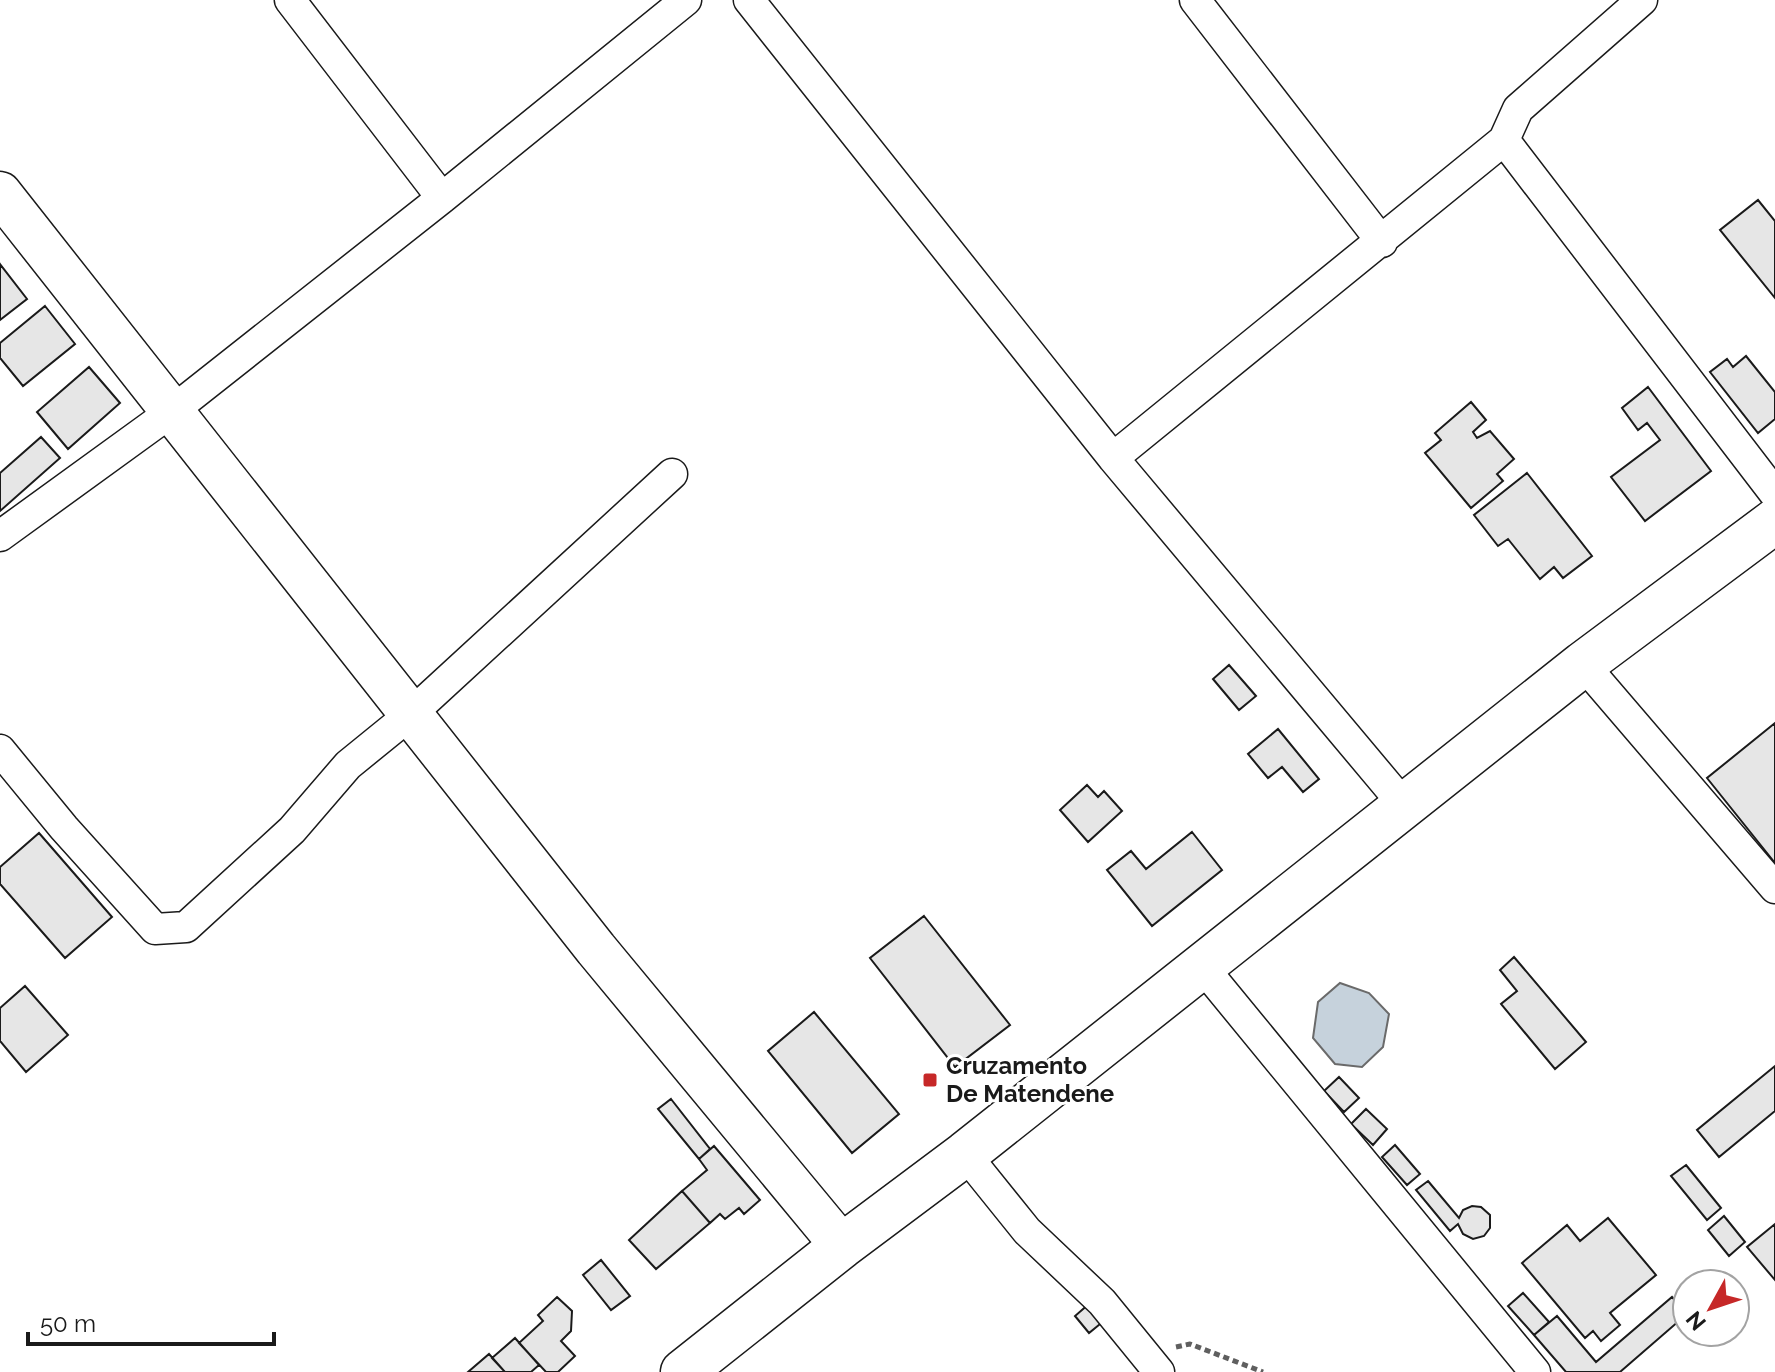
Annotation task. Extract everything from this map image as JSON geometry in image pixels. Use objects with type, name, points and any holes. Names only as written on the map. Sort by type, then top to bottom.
[{"type":"highway","points":[[683,1372],[842,1246],[965,1154],[1583,664],[1775,521]]},
{"type":"street","points":[[290,0],[442,198]]},
{"type":"street","points":[[0,536],[171,412],[686,0]]},
{"type":"street","points":[[749,0],[1113,458],[1404,805]]},
{"type":"street","points":[[1195,0],[1382,242]]},
{"type":"street","points":[[1113,458],[1504,140],[1518,109],[1641,0]]},
{"type":"street","points":[[1504,140],[1775,494]]},
{"type":"street","points":[[0,193],[596,949],[842,1246]]},
{"type":"street","points":[[0,750],[64,828],[155,929],[186,927],[292,830],[348,765],[412,713],[672,474]]},
{"type":"street","points":[[1583,664],[1775,888]]},
{"type":"street","points":[[1201,965],[1535,1372]]},
{"type":"street","points":[[965,1154],[1027,1231],[1102,1302],[1151,1362]]},
{"type":"path","points":[[1151,1362],[1190,1344],[1263,1372]]},
{"type":"shaded area","points":[[1340,983],[1369,993],[1389,1014],[1383,1047],[1362,1067],[1335,1064],[1313,1038],[1318,1002]]},
{"type":"building","points":[[1758,200],[1775,221],[1775,298],[1720,230]]},
{"type":"building","points":[[0,264],[27,299],[0,320]]},
{"type":"building","points":[[45,306],[75,344],[23,386],[0,358],[0,343]]},
{"type":"building","points":[[1746,356],[1775,392],[1775,419],[1758,433],[1710,372],[1727,359],[1733,367]]},
{"type":"building","points":[[89,367],[120,403],[68,449],[37,412]]},
{"type":"building","points":[[1648,387],[1711,471],[1645,521],[1611,477],[1660,440],[1647,423],[1638,430],[1622,408]]},
{"type":"building","points":[[1471,402],[1486,420],[1473,432],[1477,438],[1490,431],[1514,459],[1497,474],[1503,481],[1471,508],[1425,453],[1441,440],[1435,433]]},
{"type":"building","points":[[41,437],[60,458],[0,511],[0,473]]},
{"type":"building","points":[[1527,473],[1592,556],[1563,578],[1554,567],[1540,579],[1508,539],[1498,546],[1474,515]]},
{"type":"building","points":[[1229,665],[1256,696],[1239,710],[1213,679]]},
{"type":"building","points":[[1775,723],[1775,863],[1707,778]]},
{"type":"building","points":[[1278,729],[1319,779],[1303,792],[1282,767],[1268,778],[1248,754]]},
{"type":"building","points":[[1087,785],[1098,797],[1104,791],[1122,811],[1088,842],[1060,810]]},
{"type":"building","points":[[1192,832],[1222,870],[1152,926],[1107,870],[1131,851],[1146,869]]},
{"type":"building","points":[[39,833],[112,917],[65,958],[0,884],[0,867]]},
{"type":"building","points":[[924,916],[1010,1025],[955,1067],[870,958]]},
{"type":"building","points":[[1514,957],[1586,1042],[1555,1069],[1501,1004],[1517,991],[1500,970]]},
{"type":"building","points":[[25,986],[68,1035],[26,1072],[0,1041],[0,1008]]},
{"type":"building","points":[[814,1012],[899,1114],[852,1153],[768,1051]]},
{"type":"building","points":[[1775,1066],[1775,1111],[1719,1157],[1697,1130]]},
{"type":"building","points":[[1339,1077],[1359,1098],[1344,1112],[1324,1091]]},
{"type":"building","points":[[671,1099],[710,1149],[699,1159],[658,1109]]},
{"type":"building","points":[[1366,1109],[1387,1129],[1373,1145],[1351,1124]]},
{"type":"building","points":[[1395,1145],[1420,1174],[1407,1185],[1382,1157]]},
{"type":"building","points":[[714,1146],[760,1200],[744,1214],[739,1208],[725,1219],[720,1214],[710,1223],[682,1191],[707,1170],[699,1159]]},
{"type":"building","points":[[1686,1165],[1721,1208],[1707,1220],[1671,1176]]},
{"type":"building","points":[[1428,1181],[1459,1218],[1463,1210],[1472,1206],[1481,1207],[1490,1215],[1490,1228],[1484,1236],[1473,1239],[1463,1234],[1458,1224],[1450,1231],[1416,1190]]},
{"type":"building","points":[[682,1191],[710,1223],[656,1269],[629,1240]]},
{"type":"building","points":[[1724,1216],[1745,1242],[1729,1256],[1708,1230]]},
{"type":"building","points":[[1608,1218],[1656,1275],[1610,1313],[1620,1325],[1601,1341],[1593,1331],[1585,1338],[1522,1263],[1567,1225],[1580,1241]]},
{"type":"building","points":[[1775,1224],[1775,1280],[1747,1247]]},
{"type":"building","points":[[601,1260],[630,1296],[611,1310],[583,1275]]},
{"type":"building","points":[[1523,1293],[1549,1322],[1534,1335],[1508,1306]]},
{"type":"building","points":[[557,1297],[572,1311],[571,1331],[561,1341],[575,1356],[558,1372],[546,1372],[519,1343],[543,1321],[538,1315]]},
{"type":"building","points":[[1671,1298],[1671,1328],[1620,1372],[1566,1372],[1534,1335],[1557,1316],[1596,1362]]},
{"type":"building","points":[[1090,1303],[1105,1320],[1089,1333],[1075,1316]]},
{"type":"building","points":[[515,1338],[539,1365],[531,1372],[505,1372],[492,1358]]},
{"type":"building","points":[[489,1354],[505,1372],[468,1372]]},
{"type":"place","name":"Cruzamento De Matendene","points":[[930,1080]]}]
